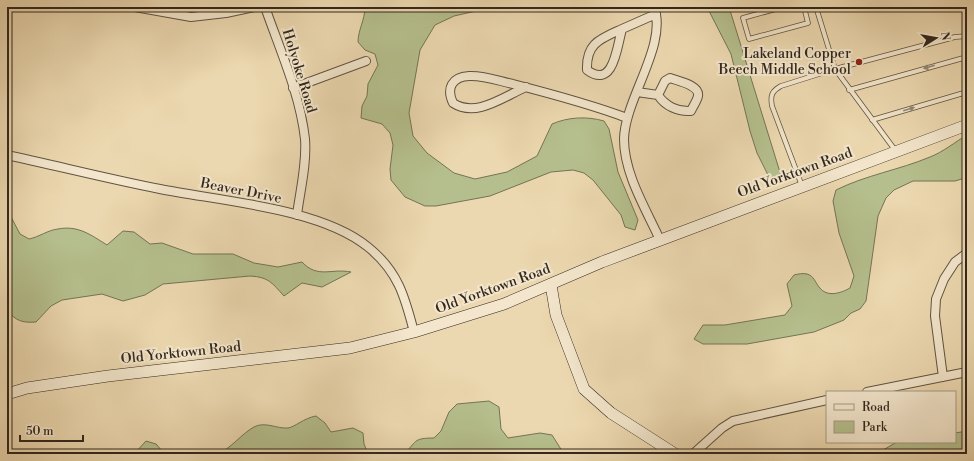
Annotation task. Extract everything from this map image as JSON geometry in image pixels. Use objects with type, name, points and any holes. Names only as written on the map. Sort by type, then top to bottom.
[{"type":"main road","name":"Old Yorktown Road","points":[[7,394],[27,388],[108,376],[350,348],[414,332],[504,304],[602,262],[967,125]]},
{"type":"main road","points":[[551,284],[556,315],[584,389],[611,413],[675,454]]},
{"type":"street","points":[[135,7],[190,17],[226,13],[254,7]]},
{"type":"street","name":"Holyoke Road","points":[[265,7],[293,88],[305,140],[303,168],[296,215]]},
{"type":"street","points":[[622,29],[610,70],[605,74],[592,74],[587,70],[589,51],[592,46],[601,38],[622,29],[655,11]]},
{"type":"street","points":[[655,11],[654,45],[627,118],[624,141],[628,169],[660,240]]},
{"type":"street","points":[[293,88],[366,61]]},
{"type":"street","points":[[526,87],[478,108],[467,109],[453,103],[449,89],[452,83],[457,79],[468,76],[480,76],[526,87],[591,105],[627,118]]},
{"type":"street","points":[[670,78],[690,84],[697,91],[698,95],[692,111],[686,111],[663,102],[658,94],[665,81],[670,78]]},
{"type":"street","points":[[637,92],[658,94]]},
{"type":"street","name":"Beaver Drive","points":[[7,155],[147,186],[263,207],[326,224],[349,234],[368,246],[384,261],[395,276],[406,299],[414,332]]},
{"type":"street","points":[[943,377],[935,316],[936,299],[948,273],[956,262],[967,253]]},
{"type":"street","points":[[872,391],[967,372]]},
{"type":"street","points":[[693,454],[722,428],[733,422],[826,400]]},
{"type":"lane","points":[[783,7],[743,18],[748,39],[808,23],[804,7]]},
{"type":"lane","points":[[816,7],[835,68],[849,90],[896,152]]},
{"type":"lane","points":[[802,187],[772,106],[770,97],[774,90],[781,86],[835,68],[955,37],[967,36]]},
{"type":"lane","points":[[849,90],[967,57]]},
{"type":"lane","points":[[872,120],[967,92]]},
{"type":"green space","points":[[365,7],[494,7],[454,16],[435,25],[420,50],[409,113],[413,136],[427,153],[454,173],[475,179],[507,172],[537,156],[552,124],[578,118],[591,118],[604,121],[609,129],[618,172],[638,220],[635,230],[625,227],[621,215],[593,180],[584,173],[573,170],[551,172],[490,196],[436,206],[425,206],[405,197],[391,180],[390,169],[393,145],[390,133],[382,124],[361,118],[362,106],[367,96],[368,84],[378,65],[375,54],[365,50],[358,42]]},
{"type":"green space","points":[[707,7],[729,7],[783,182],[772,183],[757,153],[731,54]]},
{"type":"green space","points":[[967,135],[967,175],[965,178],[955,181],[913,181],[894,190],[886,198],[878,216],[866,301],[860,309],[851,313],[844,320],[814,332],[747,344],[703,344],[694,339],[703,325],[725,325],[785,315],[792,306],[787,284],[794,275],[807,274],[813,278],[822,290],[834,294],[850,288],[854,276],[839,233],[833,201],[836,190],[859,180],[906,166],[935,155]]},
{"type":"green space","points":[[7,214],[10,215],[20,234],[29,239],[54,230],[72,228],[84,232],[107,245],[123,231],[134,232],[150,244],[162,243],[193,254],[233,254],[254,263],[278,267],[302,262],[308,267],[319,272],[351,272],[322,287],[302,283],[284,296],[266,279],[250,276],[163,284],[145,295],[123,301],[102,294],[62,300],[51,306],[36,322],[23,322],[13,317],[7,310]]},
{"type":"green space","points":[[489,401],[499,407],[501,429],[508,438],[540,433],[552,435],[564,454],[404,454],[418,440],[434,438],[441,431],[449,412],[457,404]]},
{"type":"green space","points":[[316,416],[325,423],[331,432],[353,428],[363,433],[364,444],[368,454],[217,454],[227,449],[249,430],[258,425],[288,428]]},
{"type":"green space","points":[[967,431],[967,454],[876,454],[895,443],[956,443],[956,433]]},
{"type":"green space","points":[[146,441],[156,444],[163,452],[184,451],[192,454],[134,454]]},
{"type":"place","name":"Lakeland Copper Beech Middle School","points":[[859,62]]}]
